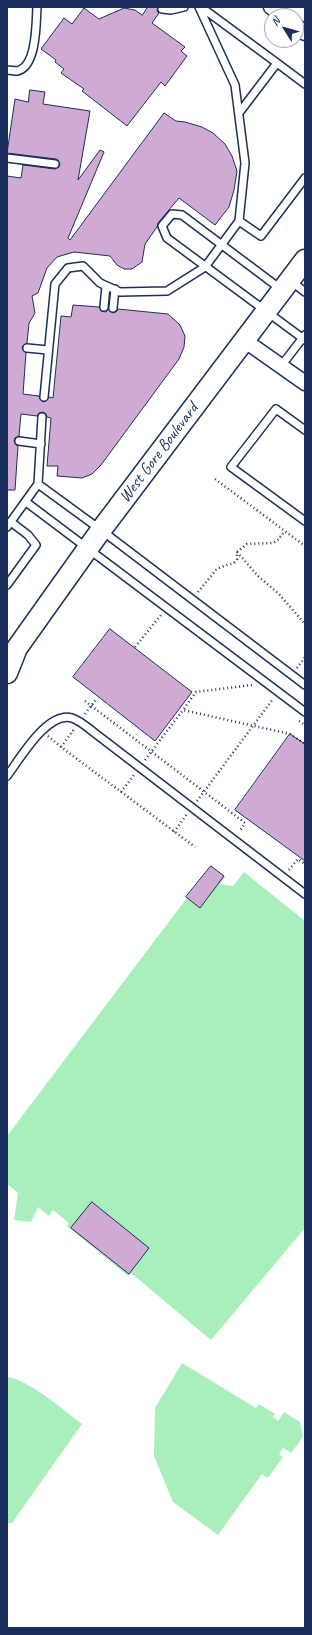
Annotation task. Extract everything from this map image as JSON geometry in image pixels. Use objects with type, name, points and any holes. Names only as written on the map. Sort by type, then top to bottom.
[{"type":"main road","name":"West Gore Boulevard","points":[[7,673],[12,651],[266,311],[292,287],[305,260]]},
{"type":"street","points":[[244,340],[305,383]]},
{"type":"lane","points":[[7,70],[17,71],[27,65],[34,45],[37,7]]},
{"type":"lane","points":[[162,9],[171,10],[184,7]]},
{"type":"lane","points":[[200,7],[305,84]]},
{"type":"lane","points":[[44,397],[55,284],[68,268],[83,266],[100,283],[120,292],[167,291],[205,267],[239,221],[244,163],[235,85],[200,7]]},
{"type":"lane","points":[[239,113],[277,63]]},
{"type":"lane","points":[[7,158],[55,164]]},
{"type":"lane","points":[[239,221],[261,236],[305,178]]},
{"type":"lane","points":[[281,366],[304,338],[167,238],[162,226],[172,214],[182,215],[221,244],[292,287]]},
{"type":"lane","points":[[104,307],[106,286]]},
{"type":"lane","points":[[113,308],[115,290]]},
{"type":"lane","points":[[27,348],[48,350]]},
{"type":"lane","points":[[305,430],[276,409],[231,467],[305,522]]},
{"type":"lane","points":[[7,585],[36,545],[28,536],[9,524],[38,484],[42,417]]},
{"type":"lane","points":[[19,441],[41,444]]},
{"type":"lane","points":[[38,484],[305,685]]},
{"type":"lane","points":[[26,502],[305,712]]},
{"type":"lane","points":[[7,776],[40,732],[51,722],[63,718],[71,718],[80,722],[305,894]]},
{"type":"path","points":[[215,479],[305,546]]},
{"type":"path","points":[[237,552],[247,544],[272,543],[277,541],[285,531]]},
{"type":"path","points":[[198,592],[216,570],[234,562],[237,559],[237,552]]},
{"type":"path","points":[[237,552],[258,576],[278,594],[305,624]]},
{"type":"path","points":[[135,647],[161,615]]},
{"type":"path","points":[[292,675],[305,657]]},
{"type":"path","points":[[121,792],[196,692],[252,685]]},
{"type":"path","points":[[174,832],[279,692]]},
{"type":"path","points":[[85,701],[245,823],[238,832],[245,837]]},
{"type":"path","points":[[182,710],[290,734],[305,744]]},
{"type":"path","points":[[48,736],[195,847]]},
{"type":"path","points":[[283,866],[289,871],[298,859],[305,864]]},
{"type":"green space","points":[[211,866],[225,877],[220,884],[233,886],[244,872],[305,921],[305,1228],[211,1340],[131,1273],[128,1276],[67,1226],[69,1223],[53,1210],[49,1216],[38,1207],[31,1222],[14,1220],[18,1193],[7,1184],[7,1136]]},
{"type":"green space","points":[[182,1363],[256,1408],[259,1404],[275,1414],[273,1417],[278,1421],[284,1412],[300,1422],[303,1437],[291,1453],[283,1448],[279,1454],[283,1457],[268,1478],[262,1474],[218,1535],[173,1502],[154,1456],[155,1408]]},
{"type":"green space","points":[[7,1377],[16,1379],[36,1389],[82,1424],[12,1523],[7,1523]]},
{"type":"building","points":[[148,7],[158,7],[157,11],[159,13],[152,23],[185,47],[181,51],[187,56],[165,86],[161,82],[127,126],[82,91],[84,89],[61,73],[64,69],[55,62],[56,60],[41,49],[64,18],[72,24],[84,8],[99,19],[124,8],[135,10],[142,15]]},
{"type":"building","points":[[30,90],[45,92],[43,104],[90,111],[78,180],[100,150],[104,152],[68,238],[70,240],[164,113],[176,121],[202,127],[213,133],[225,144],[232,156],[237,171],[229,207],[215,225],[179,198],[158,223],[157,227],[145,244],[142,262],[132,269],[124,269],[117,265],[110,256],[74,252],[57,257],[47,268],[38,293],[32,296],[35,313],[29,323],[27,343],[22,347],[26,353],[23,394],[39,396],[43,402],[49,397],[53,398],[61,316],[71,317],[73,305],[99,307],[101,311],[106,312],[108,309],[113,313],[118,309],[168,314],[180,325],[185,336],[184,347],[179,359],[101,465],[92,474],[82,478],[57,476],[58,466],[47,466],[51,418],[47,417],[43,412],[39,413],[37,416],[21,414],[19,436],[15,438],[14,441],[18,446],[15,490],[7,490],[7,176],[21,178],[23,165],[55,169],[59,167],[60,164],[56,159],[7,153],[15,99],[28,102]]},
{"type":"building","points":[[110,629],[192,692],[155,741],[73,677]]},
{"type":"building","points":[[290,734],[305,744],[305,861],[235,810]]},
{"type":"building","points":[[211,866],[224,876],[200,908],[186,897]]},
{"type":"building","points":[[92,1202],[149,1248],[129,1274],[71,1228]]}]
